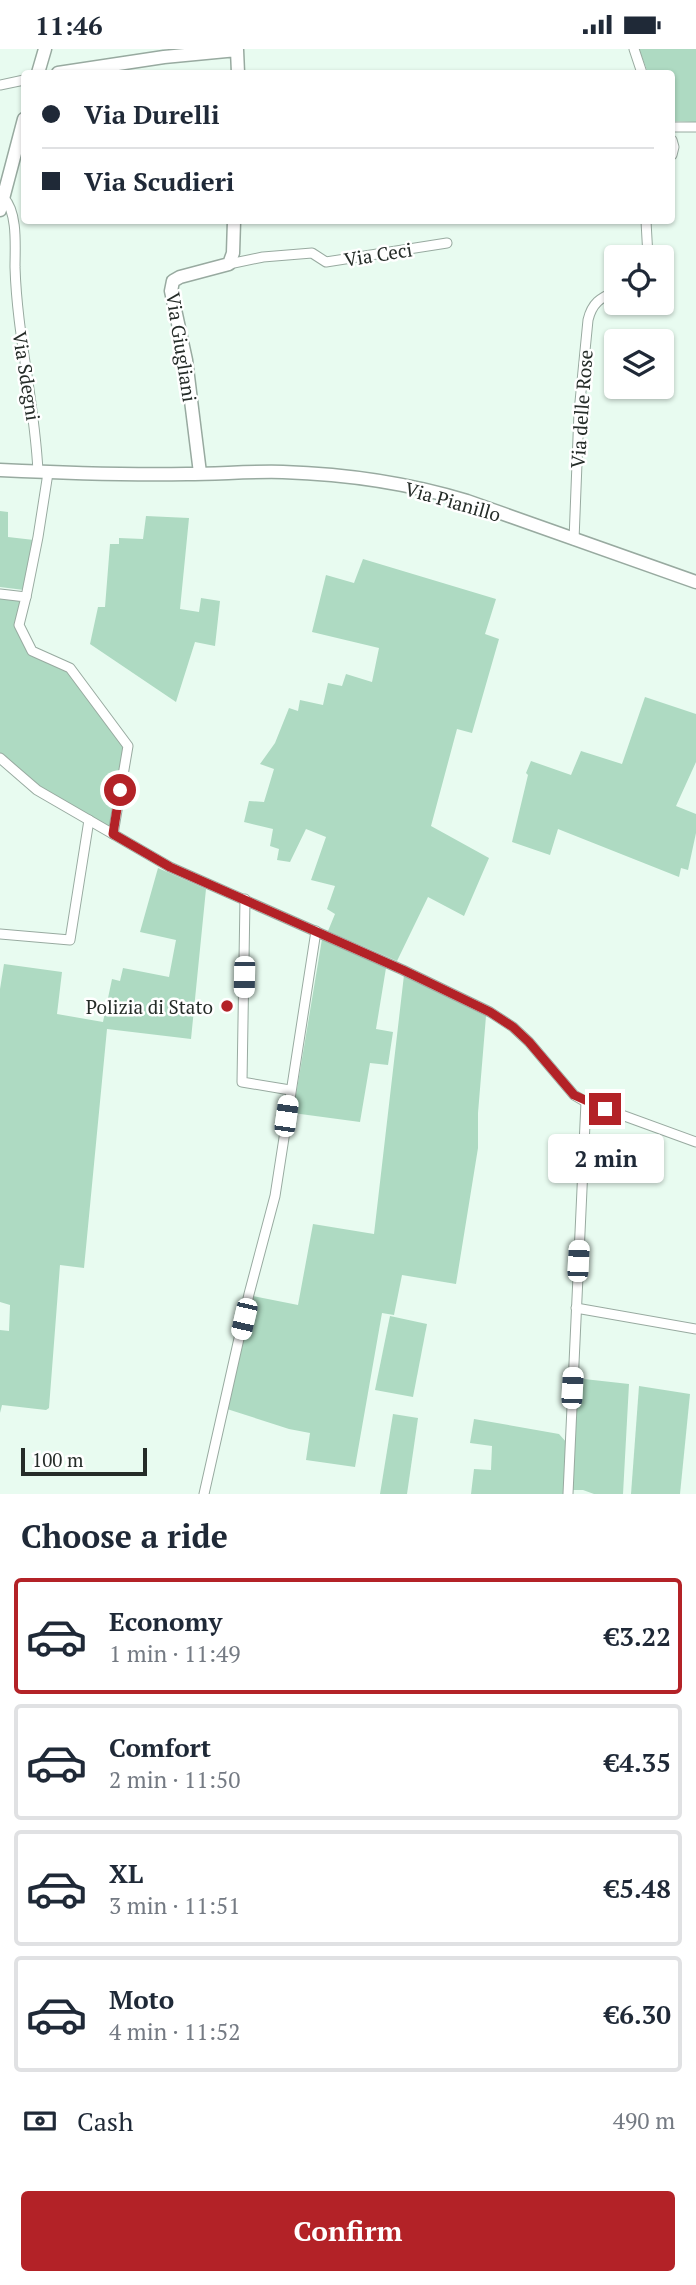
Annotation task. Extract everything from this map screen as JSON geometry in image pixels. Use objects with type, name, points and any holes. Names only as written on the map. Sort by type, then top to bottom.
[{"type":"street","points":[[39,70],[45,49]]},
{"type":"street","points":[[78,70],[238,49],[238,70]]},
{"type":"street","points":[[634,49],[641,70]]},
{"type":"street","points":[[0,85],[21,81]]},
{"type":"street","points":[[675,127],[696,127]]},
{"type":"street","points":[[1,202],[21,130]]},
{"type":"street","name":"Via Sdegni","points":[[1,202],[8,203],[13,226],[18,317],[43,473],[38,537],[19,625],[32,651],[69,668],[128,746],[113,834]]},
{"type":"street","points":[[229,264],[233,253],[234,224]]},
{"type":"street","points":[[646,224],[647,245]]},
{"type":"street","name":"Via Ceci","points":[[229,264],[263,257],[312,253],[326,262],[447,243]]},
{"type":"street","name":"Via Giugliani","points":[[200,473],[186,360],[171,292],[173,281],[229,264]]},
{"type":"street","name":"Via delle Rose","points":[[574,540],[579,412],[588,320],[591,308],[604,297]]},
{"type":"street","name":"Via Pianillo","points":[[0,470],[43,473],[283,472],[392,484],[467,501],[696,582]]},
{"type":"street","points":[[0,594],[26,597]]},
{"type":"street","points":[[0,758],[37,790],[170,867],[490,1012],[513,1027],[574,1095],[586,1102],[696,1142]]},
{"type":"street","points":[[0,935],[70,940],[89,820]]},
{"type":"street","points":[[245,899],[242,1082],[290,1090]]},
{"type":"street","points":[[204,1494],[249,1294],[275,1196],[316,931]]},
{"type":"street","points":[[568,1494],[586,1102]]},
{"type":"street","points":[[576,1308],[696,1329]]},
{"type":"green space","points":[[639,49],[696,49],[696,122],[675,121],[675,70],[647,70]]},
{"type":"green space","points":[[0,511],[8,512],[8,537],[34,540],[24,590],[0,587]]},
{"type":"green space","points":[[146,516],[189,518],[180,609],[199,612],[201,598],[220,601],[215,646],[195,642],[176,702],[90,644],[98,607],[105,607],[110,544],[119,544],[119,538],[143,539]]},
{"type":"green space","points":[[363,559],[496,599],[485,634],[499,639],[472,733],[457,729],[431,826],[489,858],[464,916],[428,897],[397,961],[328,931],[335,914],[327,909],[335,886],[311,880],[326,837],[306,829],[290,862],[277,860],[279,849],[270,846],[273,829],[244,822],[249,801],[264,802],[274,769],[260,764],[275,743],[289,708],[298,711],[300,700],[323,705],[328,683],[342,686],[346,674],[372,682],[379,648],[312,632],[326,575],[354,583]]},
{"type":"green space","points":[[0,597],[21,600],[14,625],[29,655],[68,672],[125,746],[110,829],[38,787],[0,754]]},
{"type":"green space","points":[[645,697],[696,714],[696,762],[676,806],[696,814],[696,833],[688,870],[681,868],[679,877],[558,829],[550,855],[512,842],[528,775],[526,773],[531,761],[571,775],[581,751],[622,764]]},
{"type":"green space","points":[[158,868],[206,889],[191,1039],[107,1029],[84,1268],[60,1265],[49,1408],[46,1410],[2,1405],[0,1413],[0,1330],[9,1331],[10,1305],[0,1302],[0,989],[4,964],[62,972],[57,1014],[103,1022],[112,979],[120,981],[123,968],[169,977],[176,940],[140,932]]},
{"type":"green space","points":[[322,939],[386,968],[376,1029],[393,1032],[388,1065],[370,1063],[360,1122],[293,1113]]},
{"type":"green space","points":[[404,975],[486,1016],[478,1113],[478,1148],[456,1284],[402,1275],[394,1315],[382,1313],[355,1467],[306,1460],[310,1433],[227,1409],[253,1296],[298,1305],[313,1224],[374,1234]]},
{"type":"green space","points":[[390,1316],[427,1324],[413,1397],[375,1390]]},
{"type":"green space","points":[[575,1378],[629,1384],[623,1494],[594,1494],[571,1490]]},
{"type":"green space","points":[[639,1386],[690,1394],[680,1494],[631,1494]]},
{"type":"green space","points":[[393,1414],[418,1418],[407,1494],[380,1494]]},
{"type":"green space","points":[[474,1419],[559,1434],[567,1443],[563,1494],[471,1494],[474,1469],[491,1470],[492,1446],[470,1443]]},
{"type":"place","name":"Polizia di Stato","points":[[227,1006]]},
{"type":"route","points":[[120,790],[113,834],[170,867],[403,970],[490,1012],[513,1027],[529,1042],[574,1095],[605,1109]]}]
